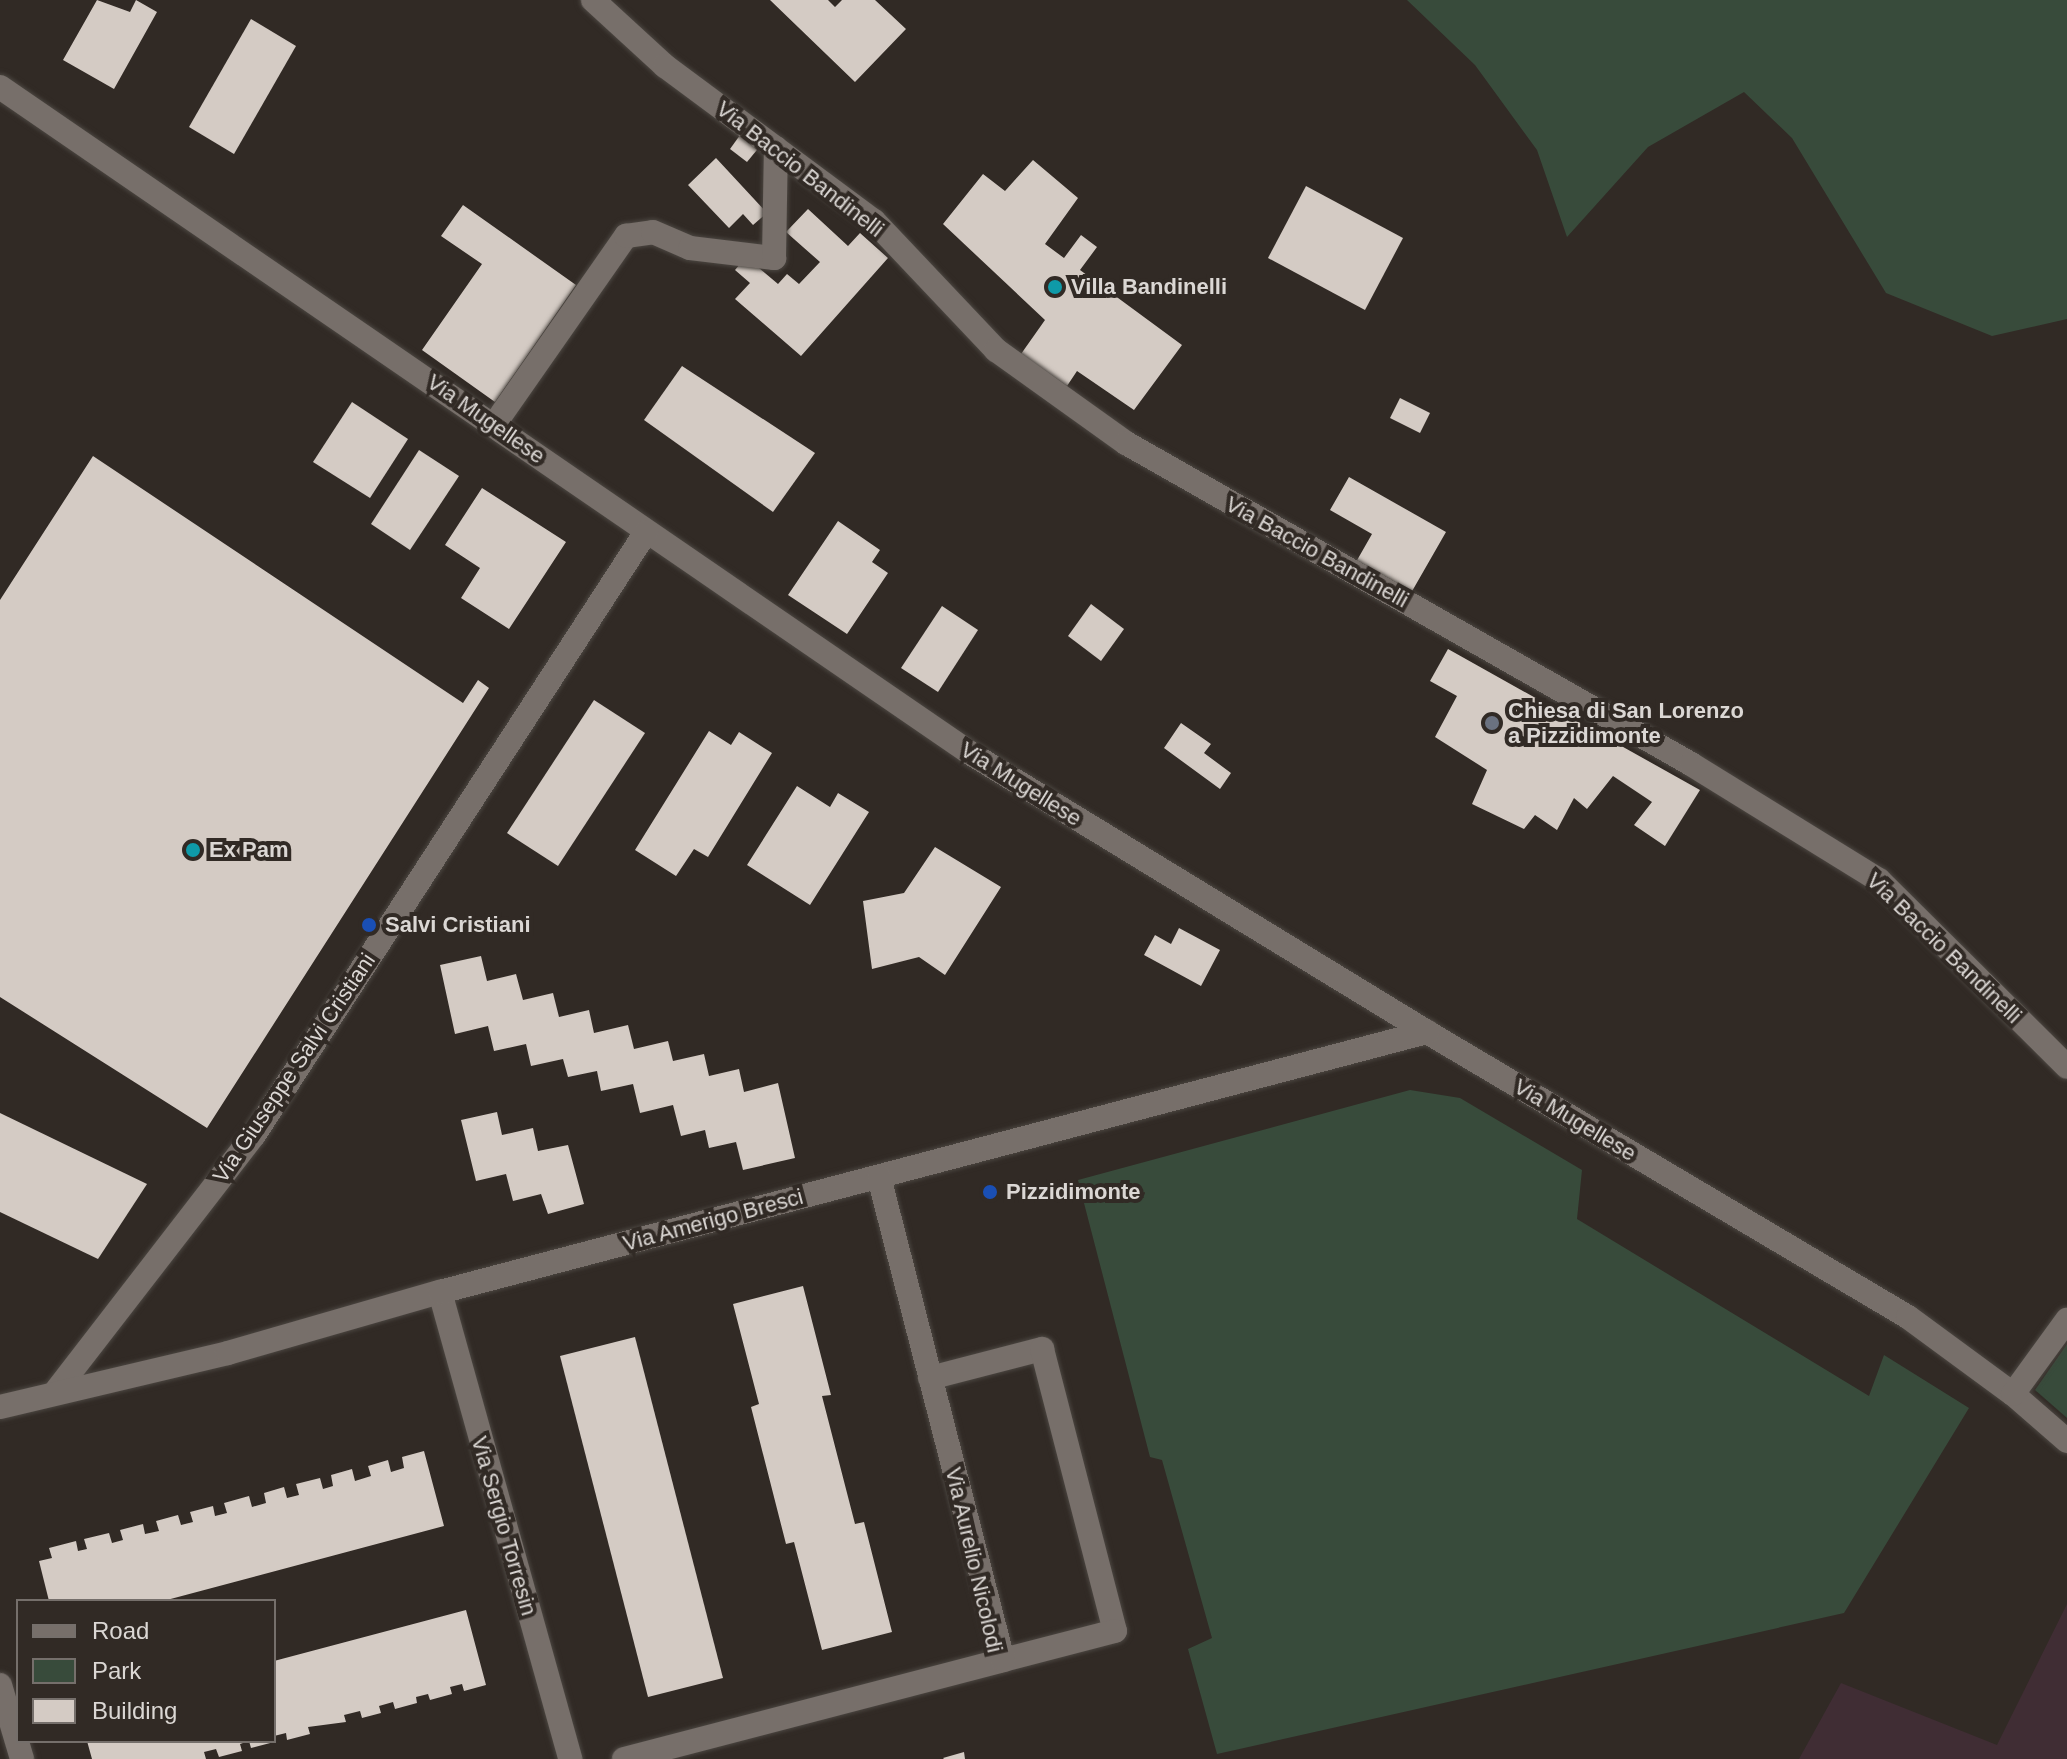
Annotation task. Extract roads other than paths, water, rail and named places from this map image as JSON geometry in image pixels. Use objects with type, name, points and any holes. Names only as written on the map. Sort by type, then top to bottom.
[{"type":"street","name":"Via Baccio Bandinelli","points":[[593,0],[665,66],[874,221],[996,350],[1126,443],[1691,764],[1879,880],[2067,1067]]},
{"type":"street","name":"Via Mugellese","points":[[0,87],[70,131],[646,532],[970,753],[1427,1032],[1908,1317],[2013,1394],[2067,1441]]},
{"type":"street","points":[[494,425],[626,236],[653,232],[690,248],[774,258],[776,148]]},
{"type":"street","name":"Via Giuseppe Salvi Cristiani","points":[[56,1391],[254,1135],[646,532]]},
{"type":"street","name":"Via Amerigo Bresci","points":[[0,1407],[56,1391],[228,1353],[440,1292],[1427,1032]]},
{"type":"street","name":"Via Aurelio Nicolodi","points":[[624,1759],[1003,1660],[879,1177]]},
{"type":"street","name":"Via Sergio Torresin","points":[[440,1292],[570,1759]]},
{"type":"street","points":[[2013,1394],[2067,1320]]},
{"type":"street","points":[[930,1378],[1042,1349],[1096,1557],[1115,1631],[1003,1660]]},
{"type":"street","points":[[0,1685],[16,1739]]},
{"type":"place","name":"Villa Bandinelli","points":[[1055,287]]},
{"type":"place","name":"Chiesa di San Lorenzo a Pizzidimonte","points":[[1492,723]]},
{"type":"place","name":"Ex Pam","points":[[193,850]]},
{"type":"place","name":"Salvi Cristiani","points":[[369,925]]},
{"type":"place","name":"Pizzidimonte","points":[[990,1192]]}]
